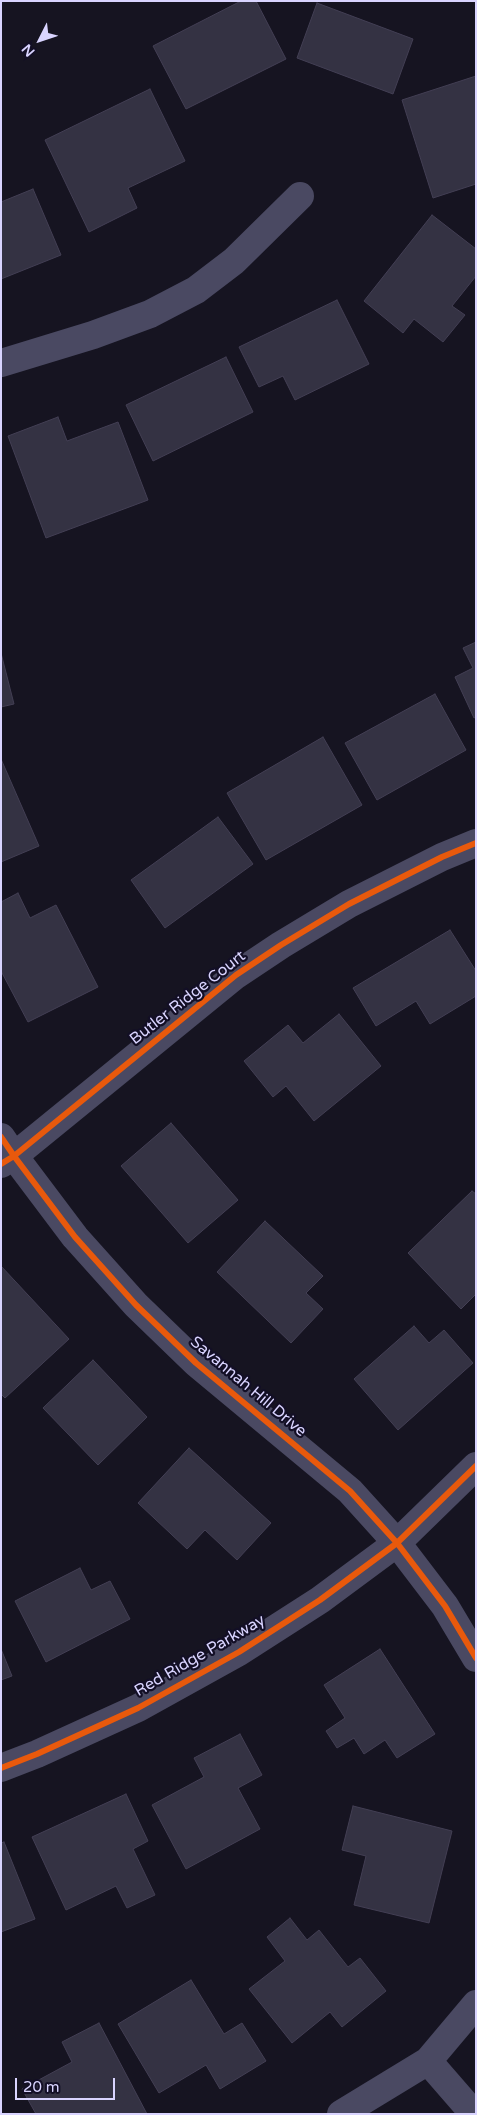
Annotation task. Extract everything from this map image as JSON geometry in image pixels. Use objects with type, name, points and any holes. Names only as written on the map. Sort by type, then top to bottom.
[{"type":"street","points":[[1,363],[93,335],[142,317],[196,290],[234,261],[300,196]]},
{"type":"street","name":"Butler Ridge Court","points":[[5,1152],[236,975],[349,904],[442,857],[476,843]]},
{"type":"street","name":"Savannah Hill Drive","points":[[5,1152],[136,1305],[196,1363],[350,1491],[398,1543],[445,1606],[476,1658]]},
{"type":"street","name":"Red Ridge Parkway","points":[[1,1768],[37,1754],[138,1708],[239,1652],[320,1600],[398,1543],[476,1466]]},
{"type":"street","points":[[341,2114],[428,2061],[476,2004]]},
{"type":"street","points":[[428,2061],[474,2114]]},
{"type":"building","points":[[241,1],[256,1],[286,59],[186,109],[153,46]]},
{"type":"building","points":[[317,3],[413,39],[393,94],[297,58]]},
{"type":"building","points":[[476,76],[476,184],[433,198],[402,100]]},
{"type":"building","points":[[150,89],[185,161],[128,188],[137,208],[89,232],[45,140]]},
{"type":"building","points":[[33,189],[61,255],[1,279],[1,202]]},
{"type":"building","points":[[432,215],[476,249],[476,276],[452,306],[465,315],[443,342],[414,319],[403,333],[364,301]]},
{"type":"building","points":[[337,300],[369,364],[295,400],[283,376],[259,387],[239,347]]},
{"type":"building","points":[[226,357],[253,412],[153,461],[126,405]]},
{"type":"building","points":[[58,417],[67,441],[118,422],[148,500],[46,538],[8,436]]},
{"type":"building","points":[[476,642],[476,717],[474,718],[455,677],[473,668],[463,648]]},
{"type":"building","points":[[1,653],[14,704],[1,707]]},
{"type":"building","points":[[435,694],[466,750],[377,800],[345,743]]},
{"type":"building","points":[[323,737],[362,805],[266,860],[227,793]]},
{"type":"building","points":[[1,759],[39,846],[1,862]]},
{"type":"building","points":[[218,817],[253,864],[165,928],[131,880]]},
{"type":"building","points":[[18,893],[30,918],[56,905],[98,987],[28,1022],[1,971],[1,902]]},
{"type":"building","points":[[450,930],[476,971],[476,996],[430,1024],[416,1001],[376,1026],[353,988]]},
{"type":"building","points":[[339,1014],[381,1066],[314,1121],[286,1086],[273,1097],[244,1061],[288,1025],[303,1043]]},
{"type":"building","points":[[171,1123],[238,1200],[188,1243],[121,1166]]},
{"type":"building","points":[[472,1191],[476,1194],[476,1294],[461,1309],[408,1253]]},
{"type":"building","points":[[265,1221],[323,1276],[306,1293],[323,1309],[291,1343],[217,1272]]},
{"type":"building","points":[[1,1266],[69,1339],[5,1398],[1,1394]]},
{"type":"building","points":[[414,1326],[429,1343],[444,1330],[473,1363],[398,1430],[354,1379]]},
{"type":"building","points":[[93,1360],[147,1417],[98,1465],[43,1408]]},
{"type":"building","points":[[189,1448],[271,1523],[237,1560],[205,1530],[187,1549],[138,1503]]},
{"type":"building","points":[[80,1568],[91,1590],[110,1581],[130,1619],[46,1662],[15,1601]]},
{"type":"building","points":[[1,1649],[12,1676],[1,1680]]},
{"type":"building","points":[[380,1649],[435,1734],[397,1758],[385,1740],[364,1754],[354,1738],[337,1748],[326,1731],[345,1718],[324,1685]]},
{"type":"building","points":[[240,1734],[262,1775],[238,1788],[260,1829],[186,1869],[152,1805],[204,1777],[194,1758]]},
{"type":"building","points":[[126,1794],[148,1841],[133,1849],[155,1895],[127,1908],[116,1886],[66,1910],[32,1837]]},
{"type":"building","points":[[353,1806],[452,1831],[429,1923],[354,1905],[366,1856],[342,1850]]},
{"type":"building","points":[[4,1842],[35,1919],[1,1932],[1,1843]]},
{"type":"building","points":[[290,1918],[307,1940],[319,1930],[348,1967],[360,1958],[386,1991],[342,2027],[330,2012],[292,2043],[249,1989],[285,1961],[267,1937]]},
{"type":"building","points":[[191,1980],[224,2034],[242,2023],[266,2061],[220,2089],[206,2065],[159,2093],[118,2024]]},
{"type":"building","points":[[99,2023],[147,2114],[36,2114],[22,2089],[72,2062],[62,2042]]},
{"type":"cycle path","points":[[1,1164],[14,1156],[236,975],[349,904],[442,857],[476,843]]},
{"type":"cycle path","points":[[1,1137],[75,1237],[136,1305],[196,1363],[350,1491],[397,1543],[445,1606],[476,1658]]},
{"type":"cycle path","points":[[1,1768],[37,1754],[138,1708],[239,1652],[320,1600],[397,1543],[476,1466]]}]
